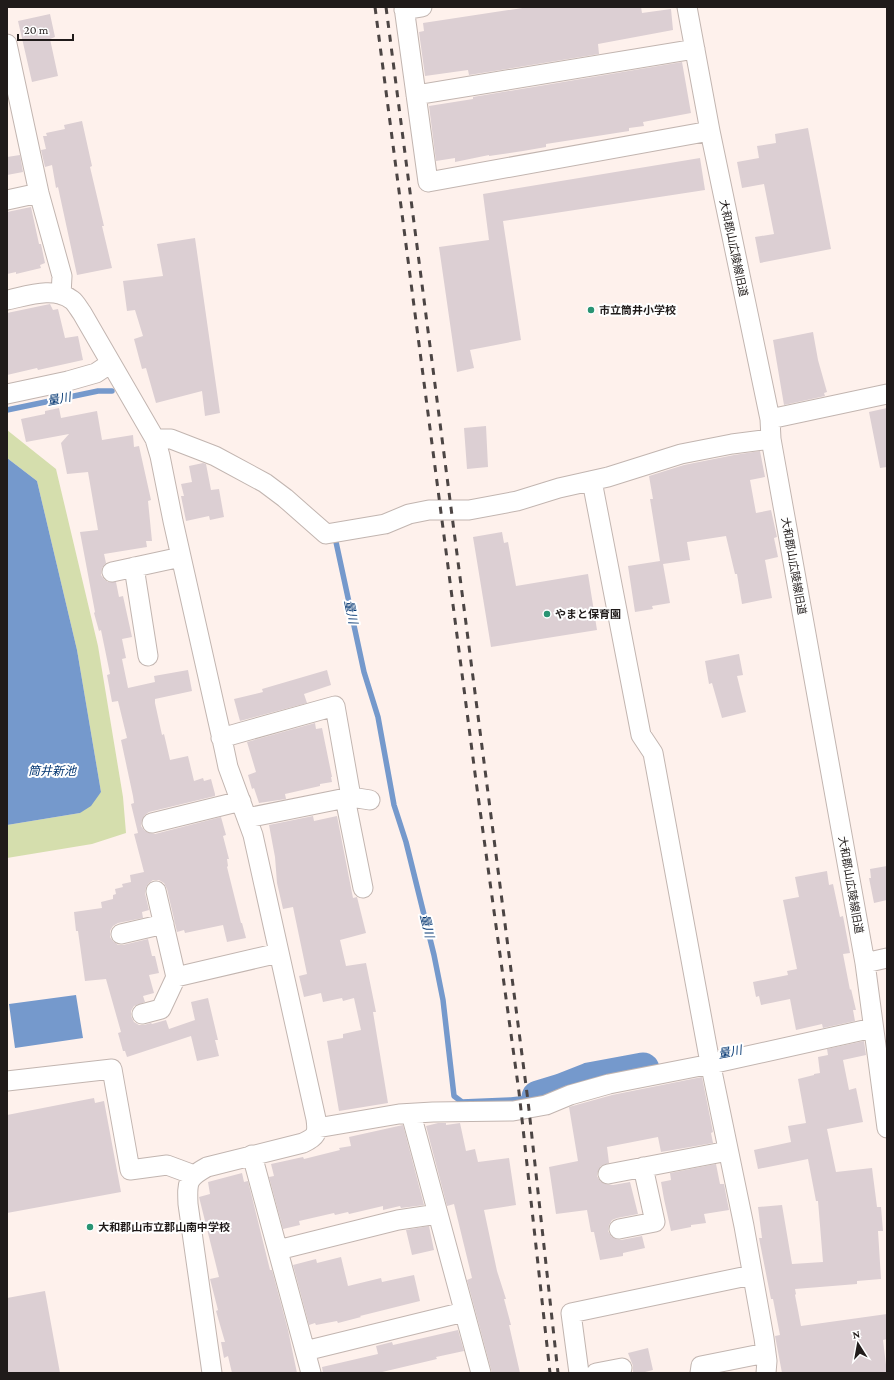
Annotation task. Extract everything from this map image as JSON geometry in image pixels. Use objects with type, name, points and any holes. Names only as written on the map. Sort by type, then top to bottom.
[{"type":"street","name":"大和郡山広陵線旧道","points":[[687,7],[710,132],[770,418],[771,439],[865,963],[887,1128]]},
{"type":"street","points":[[410,8],[416,95],[428,182],[710,132]]},
{"type":"street","points":[[7,44],[14,103],[62,276],[61,295]]},
{"type":"street","points":[[416,95],[695,49]]},
{"type":"street","points":[[7,200],[39,193]]},
{"type":"street","points":[[7,300],[49,292],[72,300],[82,313],[155,439],[228,767],[253,835],[317,1128],[316,1135],[303,1143],[207,1167],[189,1181],[187,1189],[188,1204],[212,1373]]},
{"type":"street","points":[[7,394],[68,382],[96,373],[111,363]]},
{"type":"street","points":[[770,418],[887,394]]},
{"type":"street","points":[[155,439],[171,439],[215,456],[265,483],[285,498],[326,534],[385,524],[409,514],[429,510],[469,510],[517,501],[560,488],[608,477],[681,454],[732,444],[771,439]]},
{"type":"street","points":[[592,481],[641,735],[653,753],[752,1275],[766,1353],[766,1373]]},
{"type":"street","points":[[112,572],[181,557]]},
{"type":"street","points":[[134,567],[148,656]]},
{"type":"street","points":[[221,738],[335,706],[362,888]]},
{"type":"street","points":[[152,823],[244,810],[348,798],[370,800]]},
{"type":"street","points":[[142,1014],[161,1009],[176,977],[156,891]]},
{"type":"street","points":[[121,934],[164,924]]},
{"type":"street","points":[[176,977],[280,953]]},
{"type":"street","points":[[865,963],[887,958]]},
{"type":"street","points":[[317,1128],[399,1114],[513,1111],[546,1105],[588,1089],[710,1058],[874,1028]]},
{"type":"street","points":[[7,1081],[112,1069],[130,1170],[167,1165],[194,1176]]},
{"type":"street","points":[[411,1114],[481,1373]]},
{"type":"street","points":[[608,1174],[728,1151]]},
{"type":"street","points":[[252,1155],[311,1373]]},
{"type":"street","points":[[619,1229],[655,1222],[643,1167]]},
{"type":"street","points":[[278,1250],[398,1220],[438,1214]]},
{"type":"street","points":[[579,1373],[571,1313],[752,1275]]},
{"type":"street","points":[[305,1351],[464,1312]]},
{"type":"street","points":[[700,1373],[701,1366],[766,1353]]},
{"type":"street","points":[[596,1373],[622,1365]]},
{"type":"green space","points":[[7,430],[56,469],[98,646],[123,797],[126,833],[92,844],[7,858],[7,825],[80,813],[101,792],[77,650],[37,481],[7,458]]},
{"type":"water","name":"筒井新池","points":[[7,458],[37,481],[77,650],[101,792],[91,806],[80,813],[7,825]]},
{"type":"water","points":[[76,995],[83,1038],[15,1048],[9,1004]]},
{"type":"building","points":[[529,7],[641,7],[642,13],[671,9],[673,30],[598,44],[599,54],[469,75],[468,70],[425,76],[419,32],[424,31],[423,23]]},
{"type":"building","points":[[50,14],[55,37],[50,39],[58,76],[32,82],[18,21]]},
{"type":"building","points":[[682,62],[691,113],[643,122],[644,126],[629,128],[629,131],[546,144],[546,147],[489,155],[455,162],[455,158],[436,161],[429,106],[473,99],[473,97]]},
{"type":"building","points":[[82,121],[92,166],[90,167],[104,226],[102,226],[112,268],[77,275],[52,165],[45,167],[41,150],[46,149],[43,136],[47,136],[46,133],[65,129],[64,125]]},
{"type":"building","points":[[808,128],[831,249],[760,263],[755,237],[774,234],[764,184],[742,188],[737,162],[759,158],[757,146],[776,143],[775,134]]},
{"type":"building","points":[[20,155],[23,172],[7,175],[7,157]]},
{"type":"building","points":[[700,158],[705,190],[503,221],[521,340],[470,350],[474,368],[457,372],[439,247],[489,240],[483,194]]},
{"type":"building","points":[[31,207],[39,244],[41,244],[45,263],[40,265],[41,268],[16,274],[16,272],[7,274],[7,212]]},
{"type":"building","points":[[195,238],[220,413],[205,416],[202,391],[156,403],[146,368],[142,369],[134,339],[143,336],[135,310],[127,311],[123,281],[163,276],[157,244]]},
{"type":"building","points":[[50,304],[53,310],[58,309],[65,338],[78,336],[83,360],[7,375],[7,313]]},
{"type":"building","points":[[813,332],[818,360],[827,392],[824,393],[825,396],[784,405],[773,340]]},
{"type":"building","points":[[59,408],[61,418],[97,411],[102,440],[133,435],[134,447],[139,446],[151,500],[148,501],[152,541],[146,541],[147,547],[104,554],[106,563],[102,568],[101,575],[108,582],[116,582],[119,597],[123,596],[132,637],[122,639],[126,658],[122,659],[128,688],[155,682],[154,676],[188,670],[192,691],[155,699],[155,703],[162,735],[164,734],[170,760],[188,756],[194,781],[203,778],[204,781],[211,779],[215,794],[215,796],[149,812],[142,820],[141,826],[149,833],[155,834],[221,817],[226,835],[223,836],[229,859],[227,859],[227,867],[246,938],[227,942],[223,925],[185,933],[184,930],[177,932],[167,889],[164,883],[159,880],[153,880],[146,887],[145,893],[149,910],[142,912],[143,918],[118,923],[113,926],[110,931],[110,937],[118,945],[148,939],[152,956],[155,956],[159,973],[149,975],[154,993],[143,996],[145,1002],[134,1006],[131,1011],[131,1016],[134,1022],[139,1025],[144,1025],[166,1020],[169,1029],[195,1020],[191,1002],[208,998],[218,1040],[215,1040],[219,1056],[197,1061],[191,1036],[127,1057],[125,1051],[123,1051],[118,1033],[121,1032],[106,979],[85,981],[74,912],[102,908],[101,902],[113,899],[113,895],[116,894],[115,889],[123,887],[122,884],[131,882],[130,875],[144,872],[134,834],[138,833],[131,804],[134,803],[121,740],[127,738],[118,701],[112,702],[107,675],[110,674],[101,630],[99,631],[94,613],[80,532],[98,530],[88,472],[67,474],[61,443],[69,434],[26,442],[21,419],[45,414],[45,411]]},
{"type":"building","points":[[887,408],[887,467],[880,468],[869,412]]},
{"type":"building","points":[[486,426],[488,467],[467,469],[464,428]]},
{"type":"building","points":[[760,451],[765,477],[750,480],[756,513],[771,510],[777,537],[774,538],[778,557],[765,560],[772,598],[742,604],[737,574],[735,574],[726,536],[687,542],[690,560],[663,564],[670,603],[652,606],[653,609],[635,612],[628,566],[660,561],[650,499],[653,499],[649,476],[684,465]]},
{"type":"building","points":[[203,463],[206,464],[211,490],[219,489],[224,517],[210,520],[209,516],[186,521],[181,496],[184,496],[181,484],[192,482],[189,466]]},
{"type":"building","points":[[502,532],[504,543],[508,542],[516,586],[588,574],[597,630],[491,647],[473,537]]},
{"type":"building","points":[[739,654],[743,675],[737,676],[746,712],[722,718],[712,683],[709,684],[705,661]]},
{"type":"building","points":[[327,670],[331,685],[304,694],[307,703],[240,721],[234,699],[263,692],[262,689]]},
{"type":"building","points":[[315,723],[316,729],[322,728],[332,782],[285,794],[286,799],[259,803],[254,788],[252,789],[248,775],[256,772],[247,742]]},
{"type":"building","points":[[313,816],[314,821],[337,816],[353,898],[357,897],[366,933],[340,940],[346,966],[366,963],[376,1012],[373,1012],[388,1103],[339,1111],[327,1041],[343,1038],[343,1034],[361,1030],[354,998],[343,1001],[342,998],[323,1002],[321,993],[304,997],[299,976],[307,974],[293,907],[283,909],[277,883],[275,857],[269,825]]},
{"type":"building","points":[[887,866],[887,900],[874,903],[869,878],[871,878],[870,869]]},
{"type":"building","points":[[827,871],[829,885],[833,884],[840,917],[843,916],[850,953],[843,954],[850,990],[851,989],[856,1010],[853,1010],[855,1021],[823,1028],[822,1024],[796,1030],[790,999],[761,1005],[759,996],[756,997],[753,982],[788,975],[787,971],[797,969],[783,900],[799,897],[795,877]]},
{"type":"building","points":[[864,1041],[866,1055],[843,1060],[849,1090],[856,1088],[863,1122],[827,1129],[836,1172],[872,1168],[877,1207],[881,1207],[883,1231],[878,1231],[881,1279],[857,1281],[857,1284],[795,1289],[795,1295],[801,1326],[887,1314],[887,1339],[883,1340],[887,1373],[782,1373],[775,1336],[780,1335],[759,1238],[762,1238],[758,1207],[782,1205],[792,1264],[823,1262],[818,1201],[816,1201],[808,1159],[758,1169],[754,1150],[791,1142],[788,1126],[806,1123],[798,1079],[820,1073],[818,1057],[828,1055],[827,1049]]},
{"type":"building","points":[[702,1077],[713,1132],[711,1133],[713,1143],[661,1152],[658,1137],[607,1147],[609,1163],[601,1166],[597,1176],[600,1181],[605,1184],[613,1185],[630,1182],[638,1214],[612,1220],[608,1231],[611,1236],[621,1240],[642,1236],[645,1248],[623,1253],[623,1256],[600,1260],[594,1232],[591,1232],[587,1210],[556,1214],[549,1167],[578,1161],[569,1107],[612,1095]]},
{"type":"building","points":[[94,1098],[95,1103],[104,1101],[121,1192],[7,1213],[7,1115]]},
{"type":"building","points":[[446,1123],[446,1125],[460,1123],[466,1151],[475,1149],[478,1162],[509,1158],[516,1205],[484,1210],[497,1271],[506,1299],[504,1299],[511,1325],[509,1325],[520,1373],[492,1373],[467,1280],[472,1278],[454,1204],[447,1206],[426,1126]]},
{"type":"building","points":[[403,1125],[424,1205],[401,1208],[400,1206],[383,1210],[383,1206],[349,1214],[348,1212],[335,1215],[334,1213],[299,1221],[300,1225],[283,1229],[269,1177],[274,1176],[271,1164],[303,1157],[304,1159],[340,1150],[339,1148],[351,1146],[349,1137]]},
{"type":"building","points":[[716,1164],[720,1184],[724,1184],[729,1210],[704,1214],[706,1223],[691,1225],[691,1227],[671,1231],[661,1182],[671,1180],[670,1173]]},
{"type":"building","points":[[242,1173],[244,1182],[248,1181],[270,1270],[272,1270],[288,1330],[297,1373],[232,1373],[228,1356],[224,1358],[221,1342],[225,1342],[216,1311],[218,1310],[210,1279],[219,1277],[199,1197],[210,1194],[208,1182]]},
{"type":"building","points":[[429,1226],[434,1250],[412,1255],[406,1230]]},
{"type":"building","points":[[341,1257],[348,1286],[381,1278],[382,1282],[414,1275],[420,1301],[338,1323],[337,1321],[309,1325],[293,1265],[316,1259],[317,1263]]},
{"type":"building","points":[[45,1291],[60,1373],[7,1373],[7,1298]]},
{"type":"building","points":[[458,1330],[464,1351],[378,1373],[323,1373],[322,1367],[378,1354],[376,1346],[392,1342],[393,1345]]},
{"type":"building","points":[[648,1348],[653,1370],[633,1373],[633,1366],[628,1353]]},
{"type":"waterway","name":"量川","points":[[7,410],[98,391],[112,391]]},
{"type":"waterway","name":"量川","points":[[334,536],[364,672],[378,717],[394,805],[406,842],[434,955],[443,1000],[454,1096],[462,1102],[511,1100],[538,1097]]},
{"type":"waterway","name":"量川","points":[[538,1097],[589,1079],[643,1069]]},
{"type":"railway","points":[[375,7],[476,781],[519,1092],[550,1373]]},
{"type":"railway","points":[[386,7],[528,1101],[558,1373]]},
{"type":"place","name":"市立筒井小学校","points":[[591,310]]},
{"type":"place","name":"やまと保育園","points":[[547,614]]},
{"type":"place","name":"大和郡山市立郡山南中学校","points":[[90,1227]]}]
